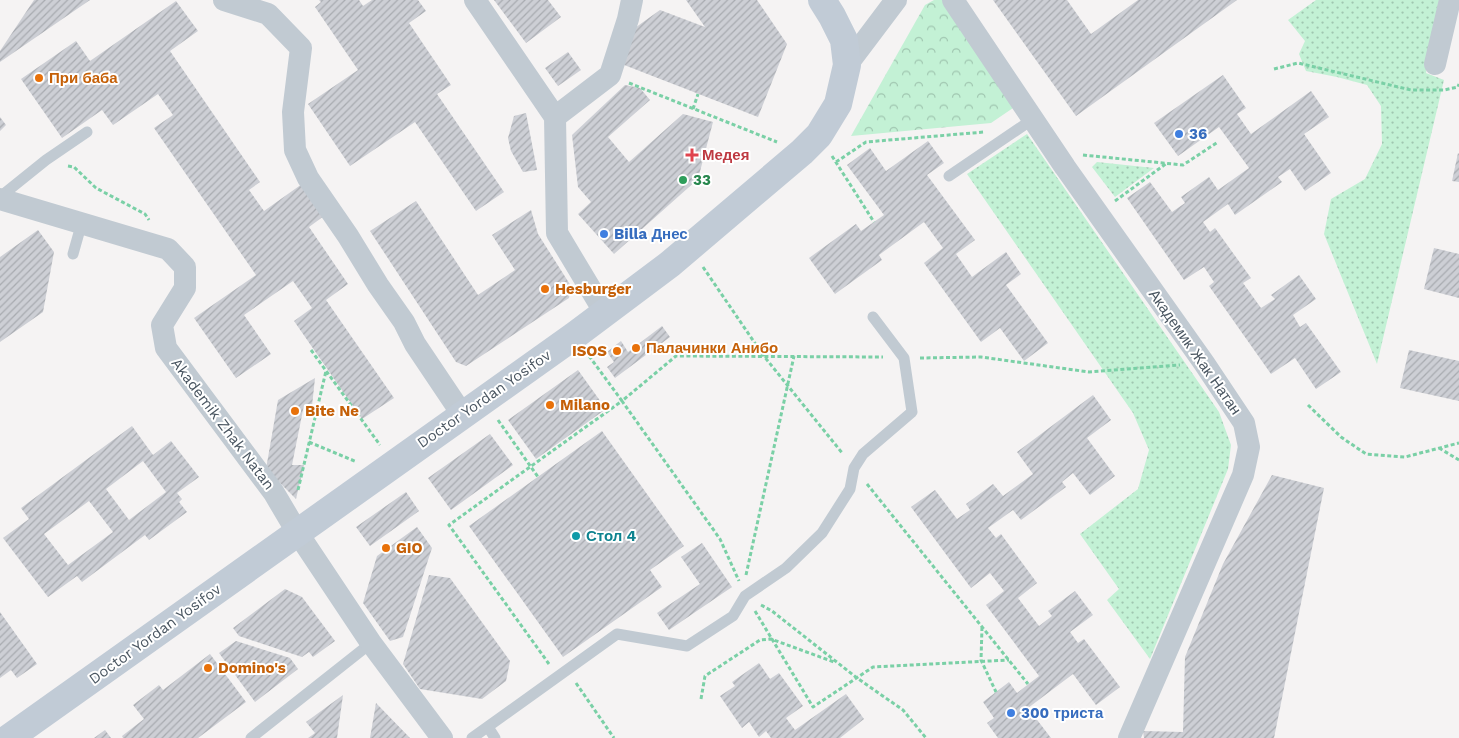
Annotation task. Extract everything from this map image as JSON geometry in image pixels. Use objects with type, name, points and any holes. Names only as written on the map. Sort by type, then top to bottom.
[{"type":"street","points":[[224,0],[268,14],[300,48],[293,112],[295,150],[308,178],[348,236],[378,286],[404,322],[415,344],[473,407]]},
{"type":"street","points":[[475,0],[555,117],[557,234],[605,313]]},
{"type":"street","points":[[555,117],[610,75],[628,19],[632,0]]},
{"type":"street","points":[[822,0],[844,40],[847,65]]},
{"type":"street","name":"Doctor Yordan Yosifov","points":[[9,738],[294,527],[388,468],[574,336],[690,248],[810,143],[838,104],[847,65],[896,0]]},
{"type":"street","name":"Академик Жак Натан","points":[[954,0],[1033,120],[1244,423],[1249,447],[1243,475],[1129,738]]},
{"type":"street","points":[[1435,64],[1450,0]]},
{"type":"street","points":[[0,198],[168,249]]},
{"type":"street","name":"Akademik Zhak Natan","points":[[168,249],[185,268],[186,288],[162,325],[166,348],[274,492],[294,527],[372,642],[442,738]]},
{"type":"lane","points":[[949,176],[1033,120]]},
{"type":"lane","points":[[0,198],[46,160],[88,132]]},
{"type":"lane","points":[[73,254],[82,222]]},
{"type":"lane","points":[[472,738],[617,634],[687,646],[733,616],[745,596],[786,568],[822,533],[850,489],[854,468],[863,454],[912,412],[904,358],[873,317]]},
{"type":"lane","points":[[251,738],[372,642]]},
{"type":"lane","points":[[488,727],[495,738]]},
{"type":"path","points":[[1274,69],[1298,63],[1411,90],[1444,90],[1459,87]]},
{"type":"path","points":[[610,75],[693,108],[810,143],[836,162],[874,222]]},
{"type":"path","points":[[693,108],[698,94]]},
{"type":"path","points":[[836,162],[866,142],[962,134]]},
{"type":"path","points":[[1082,155],[1183,164],[1218,142]]},
{"type":"path","points":[[46,160],[74,167],[96,188],[145,214],[168,249]]},
{"type":"path","points":[[1098,214],[1168,163]]},
{"type":"path","points":[[690,248],[763,355],[841,452]]},
{"type":"path","points":[[574,336],[720,539],[745,596],[813,706],[873,667],[1009,660]]},
{"type":"path","points":[[311,350],[388,468]]},
{"type":"path","points":[[614,738],[562,674],[450,524],[622,401],[676,356],[981,357],[1088,372],[1204,363]]},
{"type":"path","points":[[745,596],[745,579],[794,356]]},
{"type":"path","points":[[294,527],[309,442],[326,371]]},
{"type":"path","points":[[1308,405],[1341,437],[1366,454],[1405,457],[1459,442]]},
{"type":"path","points":[[473,407],[531,467],[538,477]]},
{"type":"path","points":[[309,442],[388,468]]},
{"type":"path","points":[[1438,447],[1459,460]]},
{"type":"path","points":[[877,496],[1028,684]]},
{"type":"path","points":[[745,596],[772,611],[857,678],[903,710],[926,738]]},
{"type":"path","points":[[982,626],[981,660],[996,692]]},
{"type":"path","points":[[701,699],[705,676],[760,640],[772,639],[839,664]]},
{"type":"green space","points":[[934,0],[942,0],[1016,106],[991,123],[851,136],[925,5]]},
{"type":"green space","points":[[1316,0],[1440,0],[1426,73],[1444,80],[1377,364],[1324,234],[1331,199],[1365,179],[1382,144],[1381,106],[1367,85],[1306,71],[1299,54],[1305,41],[1288,20]]},
{"type":"green space","points":[[1027,134],[1219,412],[1231,445],[1228,469],[1150,659],[1107,600],[1119,589],[1080,534],[1138,489],[1149,450],[1133,413],[967,174]]},
{"type":"green space","points":[[1097,162],[1154,168],[1115,197],[1092,167]]},
{"type":"building","points":[[34,0],[90,0],[0,62],[0,51]]},
{"type":"building","points":[[319,0],[359,0],[363,6],[372,0],[418,0],[426,11],[409,23],[451,85],[437,94],[504,192],[476,211],[415,122],[350,166],[308,104],[358,70],[315,7],[321,2]]},
{"type":"building","points":[[494,0],[548,0],[561,17],[526,43]]},
{"type":"building","points":[[686,0],[757,0],[787,44],[758,117],[619,63],[632,30],[660,10],[705,27]]},
{"type":"building","points":[[993,0],[1067,0],[1091,34],[1138,0],[1237,0],[1076,116]]},
{"type":"building","points":[[176,1],[198,31],[170,51],[260,182],[249,190],[264,211],[302,184],[324,216],[309,227],[348,284],[326,300],[394,398],[362,419],[294,321],[312,308],[293,281],[244,315],[271,354],[236,378],[194,318],[256,275],[154,128],[173,115],[158,94],[113,125],[102,110],[62,138],[21,79],[76,41],[90,61]]},
{"type":"building","points":[[568,52],[581,70],[558,86],[545,68]]},
{"type":"building","points":[[1223,75],[1246,108],[1237,114],[1251,134],[1311,91],[1329,117],[1304,134],[1331,173],[1305,191],[1290,169],[1278,177],[1282,182],[1235,215],[1228,204],[1203,222],[1210,232],[1215,228],[1251,278],[1243,283],[1261,308],[1275,299],[1271,295],[1299,275],[1316,299],[1293,315],[1300,327],[1306,323],[1341,372],[1316,389],[1295,358],[1271,374],[1209,286],[1214,282],[1204,267],[1184,280],[1127,198],[1150,182],[1172,212],[1185,203],[1181,197],[1209,177],[1218,190],[1249,168],[1219,127],[1178,156],[1154,123]]},
{"type":"building","points":[[625,85],[640,88],[650,100],[608,137],[629,162],[683,114],[713,122],[698,179],[614,254],[578,214],[591,202],[578,187],[572,135]]},
{"type":"building","points":[[526,113],[537,170],[523,172],[511,151],[508,138],[514,116]]},
{"type":"building","points":[[0,117],[6,125],[0,131]]},
{"type":"building","points":[[928,141],[944,163],[927,175],[975,240],[956,254],[972,277],[1006,252],[1021,274],[1006,285],[1048,343],[1024,361],[1000,328],[981,342],[924,263],[943,248],[924,222],[879,255],[882,260],[835,294],[809,258],[856,224],[861,231],[884,215],[847,165],[870,148],[886,171]]},
{"type":"building","points":[[1459,154],[1459,182],[1452,181]]},
{"type":"building","points":[[416,201],[478,295],[515,270],[492,235],[531,210],[538,234],[571,286],[569,298],[466,366],[456,362],[370,231]]},
{"type":"building","points":[[38,230],[54,252],[43,312],[0,342],[0,257]]},
{"type":"building","points":[[1434,248],[1459,254],[1459,298],[1424,289]]},
{"type":"building","points":[[662,326],[670,337],[615,378],[607,367],[614,362],[607,352],[621,341],[628,352]]},
{"type":"building","points":[[1409,350],[1459,361],[1459,401],[1400,388]]},
{"type":"building","points":[[578,370],[606,409],[536,459],[508,420]]},
{"type":"building","points":[[315,378],[312,406],[304,405],[292,465],[304,465],[296,499],[266,469],[278,400]]},
{"type":"building","points":[[1093,395],[1111,420],[1087,438],[1115,476],[1090,495],[1073,473],[1062,482],[1066,487],[1021,520],[1013,510],[988,528],[996,538],[1001,534],[1037,583],[1018,598],[1039,626],[1052,616],[1048,611],[1075,591],[1093,615],[1070,632],[1078,643],[1084,639],[1120,687],[1096,705],[1073,674],[1028,708],[1051,738],[998,738],[987,723],[994,718],[983,702],[1009,682],[1017,693],[1039,676],[986,605],[1004,591],[990,573],[971,588],[911,507],[935,490],[957,519],[970,510],[966,504],[993,484],[1003,496],[1033,474],[1017,452]]},
{"type":"building","points":[[132,426],[153,455],[171,441],[199,477],[177,493],[182,499],[179,502],[187,512],[149,540],[145,535],[82,582],[77,576],[48,597],[3,538],[29,519],[21,508]],"holes":[[[143,461],[166,492],[129,520],[106,489]],[[89,501],[113,532],[68,565],[44,534]]]},
{"type":"building","name":"Стол 4","points":[[602,431],[684,546],[650,570],[662,587],[563,657],[469,526]]},
{"type":"building","points":[[490,434],[513,465],[451,510],[428,478]]},
{"type":"building","points":[[1272,475],[1324,488],[1274,738],[1144,738],[1143,731],[1183,732],[1185,657],[1223,564]]},
{"type":"building","points":[[406,492],[419,511],[370,546],[356,527]]},
{"type":"building","points":[[417,527],[432,548],[403,637],[390,641],[363,603],[377,556]]},
{"type":"building","points":[[702,543],[732,587],[669,630],[657,613],[700,584],[681,557]]},
{"type":"building","points":[[429,575],[450,578],[510,661],[506,681],[482,699],[420,689],[403,664]]},
{"type":"building","points":[[285,589],[302,597],[335,641],[313,657],[309,652],[302,657],[239,636],[233,628]]},
{"type":"building","points":[[0,612],[37,664],[17,678],[11,670],[0,678]]},
{"type":"building","points":[[236,641],[290,658],[298,669],[255,702],[219,653]]},
{"type":"building","points":[[210,654],[246,702],[198,738],[123,738],[122,736],[144,719],[133,705],[159,685],[163,690]]},
{"type":"building","points":[[759,663],[770,679],[779,673],[803,706],[786,718],[795,730],[846,694],[864,719],[840,738],[771,738],[766,731],[759,737],[749,722],[742,728],[720,696],[735,686],[732,682]]},
{"type":"building","points":[[343,695],[337,738],[308,738],[315,733],[306,722]]},
{"type":"building","points":[[376,703],[410,738],[370,738]]},
{"type":"building","points":[[105,730],[111,738],[94,738]]},
{"type":"place","name":"При баба","points":[[39,78]]},
{"type":"place","name":"36","points":[[1179,134]]},
{"type":"place","name":"Медея","points":[[692,155]]},
{"type":"place","name":"33","points":[[683,180]]},
{"type":"place","name":"Billa Днес","points":[[604,234]]},
{"type":"place","name":"Hesburger","points":[[545,289]]},
{"type":"place","name":"Палачинки Анибо","points":[[636,348]]},
{"type":"place","name":"ISOS","points":[[617,351]]},
{"type":"place","name":"Milano","points":[[550,405]]},
{"type":"place","name":"Bite Ne","points":[[295,411]]},
{"type":"place","name":"Стол 4","points":[[576,536]]},
{"type":"place","name":"GIO","points":[[386,548]]},
{"type":"place","name":"Domino's","points":[[208,668]]},
{"type":"place","name":"300 триста","points":[[1011,713]]}]
